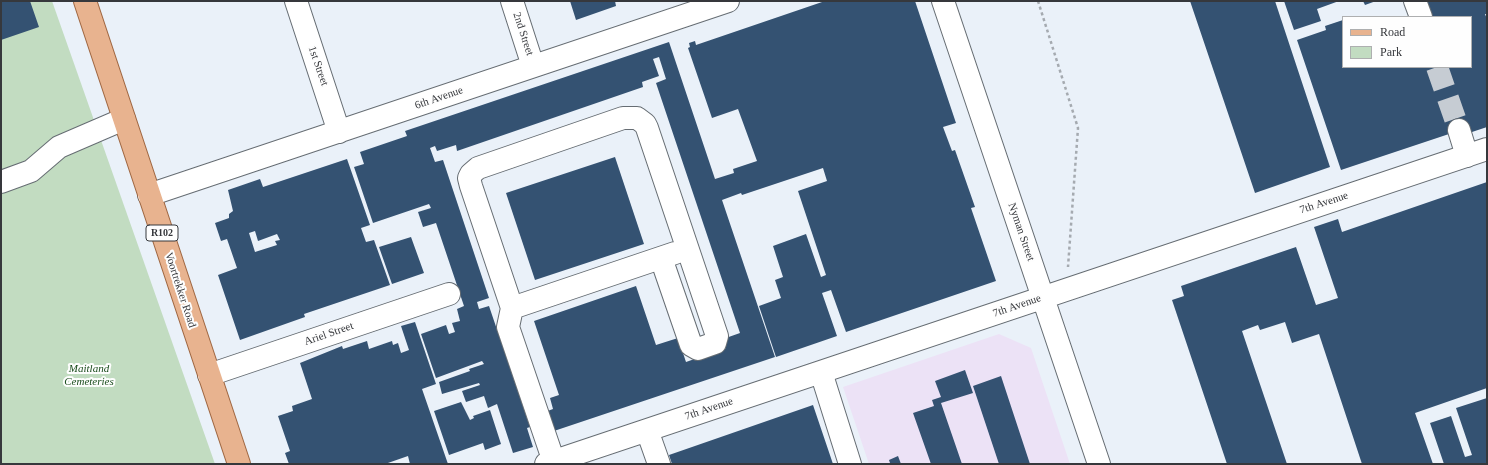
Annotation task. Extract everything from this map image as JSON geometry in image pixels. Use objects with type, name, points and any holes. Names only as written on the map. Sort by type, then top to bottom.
[{"type":"main road","name":"Voortrekker Road","points":[[84,1],[239,464]]},
{"type":"street","name":"1st Street","points":[[296,1],[340,132]]},
{"type":"street","name":"2nd Street","points":[[512,1],[533,66]]},
{"type":"street","name":"6th Avenue","points":[[149,195],[728,1]]},
{"type":"street","name":"Nyman Street","points":[[943,1],[1099,464]]},
{"type":"street","points":[[1415,1],[1421,16]]},
{"type":"street","points":[[550,463],[508,327],[512,308],[471,186],[469,178],[471,174],[478,168],[616,121],[632,117],[645,124],[717,336],[716,341],[713,344],[698,349],[691,345],[662,258]]},
{"type":"street","points":[[1,182],[31,171],[59,147],[124,120]]},
{"type":"street","points":[[1459,130],[1477,152]]},
{"type":"street","name":"7th Avenue","points":[[550,463],[1477,152]]},
{"type":"street","points":[[512,308],[688,249]]},
{"type":"street","name":"Ariel Street","points":[[209,375],[449,294]]},
{"type":"street","points":[[821,372],[850,464]]},
{"type":"street","points":[[648,430],[660,464]]},
{"type":"path","points":[[1038,1],[1078,128],[1066,289]]},
{"type":"shaded area","points":[[999,334],[1031,348],[1070,464],[869,464],[843,387]]},
{"type":"green space","name":"Maitland Cemeteries","points":[[1,1],[52,1],[215,464],[1,464]]},
{"type":"building","points":[[1,1],[30,1],[39,27],[1,40]]},
{"type":"building","points":[[570,1],[615,1],[616,6],[576,20]]},
{"type":"building","points":[[825,1],[915,1],[956,123],[943,127],[952,151],[955,150],[975,207],[971,208],[996,281],[846,332],[831,290],[822,293],[837,336],[776,357],[759,306],[781,298],[775,280],[783,277],[773,246],[806,234],[821,277],[826,275],[798,191],[827,181],[823,168],[742,195],[741,193],[722,200],[775,357],[551,432],[545,412],[553,409],[550,398],[559,395],[534,321],[636,286],[656,345],[678,338],[686,362],[726,348],[723,339],[740,333],[656,83],[666,79],[659,57],[653,59],[659,76],[642,82],[643,87],[457,151],[456,145],[437,151],[435,146],[430,148],[435,162],[443,160],[489,298],[477,302],[479,309],[489,306],[530,427],[527,428],[533,447],[513,453],[497,404],[488,408],[484,396],[466,402],[462,391],[480,385],[479,383],[442,394],[439,382],[470,371],[469,369],[484,364],[482,361],[436,378],[421,334],[446,325],[449,334],[455,332],[452,323],[460,321],[457,309],[464,306],[436,223],[423,227],[418,212],[431,208],[429,204],[373,223],[354,167],[364,164],[360,152],[407,136],[405,131],[669,42],[715,179],[734,173],[733,169],[757,161],[738,109],[712,118],[688,48],[690,47],[689,43],[695,41],[696,45]]},
{"type":"building","points":[[1190,1],[1275,1],[1330,167],[1255,193]]},
{"type":"building","points":[[1284,1],[1339,1],[1317,9],[1321,21],[1294,30]]},
{"type":"building","points":[[1363,1],[1376,1],[1365,5]]},
{"type":"building","points":[[1425,1],[1487,1],[1487,14],[1485,14],[1487,19],[1487,127],[1469,133],[1467,128],[1341,170],[1297,40],[1326,30],[1325,26],[1342,20],[1342,68],[1472,68],[1472,16],[1430,16]]},
{"type":"building","points":[[615,157],[644,244],[535,280],[506,193]]},
{"type":"building","points":[[347,159],[370,225],[361,228],[366,242],[374,240],[390,285],[304,314],[305,317],[240,340],[218,275],[237,268],[227,239],[221,241],[215,223],[229,218],[229,214],[233,211],[228,190],[260,179],[263,187]],"holes":[[[255,231],[258,241],[277,234],[280,240],[275,241],[277,245],[255,252],[249,233]]]},
{"type":"building","points":[[1487,182],[1487,388],[1415,413],[1433,464],[1362,464],[1319,334],[1292,343],[1285,322],[1260,330],[1258,325],[1242,331],[1287,464],[1227,464],[1172,300],[1184,296],[1181,286],[1296,247],[1316,305],[1338,298],[1314,227],[1338,219],[1342,232]]},
{"type":"building","points":[[411,237],[424,273],[392,284],[379,247]]},
{"type":"building","points":[[415,322],[436,384],[422,389],[448,464],[410,464],[408,456],[385,464],[289,464],[285,453],[290,451],[278,416],[293,411],[292,406],[312,399],[300,363],[342,346],[343,349],[367,341],[369,349],[392,341],[393,345],[398,343],[401,353],[409,350],[401,326]]},
{"type":"building","points":[[965,370],[973,393],[941,403],[962,464],[931,464],[913,413],[934,406],[932,400],[941,397],[935,381]]},
{"type":"building","points":[[1001,376],[1030,464],[999,464],[973,386]]},
{"type":"building","points":[[1487,398],[1487,464],[1444,464],[1430,423],[1451,416],[1465,457],[1472,455],[1456,408]]},
{"type":"building","points":[[461,402],[470,420],[474,418],[473,416],[490,410],[501,444],[485,450],[483,443],[449,455],[434,411]]},
{"type":"building","points":[[813,405],[833,464],[672,464],[669,455]]},
{"type":"building","points":[[898,456],[901,464],[887,464],[890,463],[889,460]]},
{"type":"tunnel","points":[[1437,68],[1459,130]]}]
